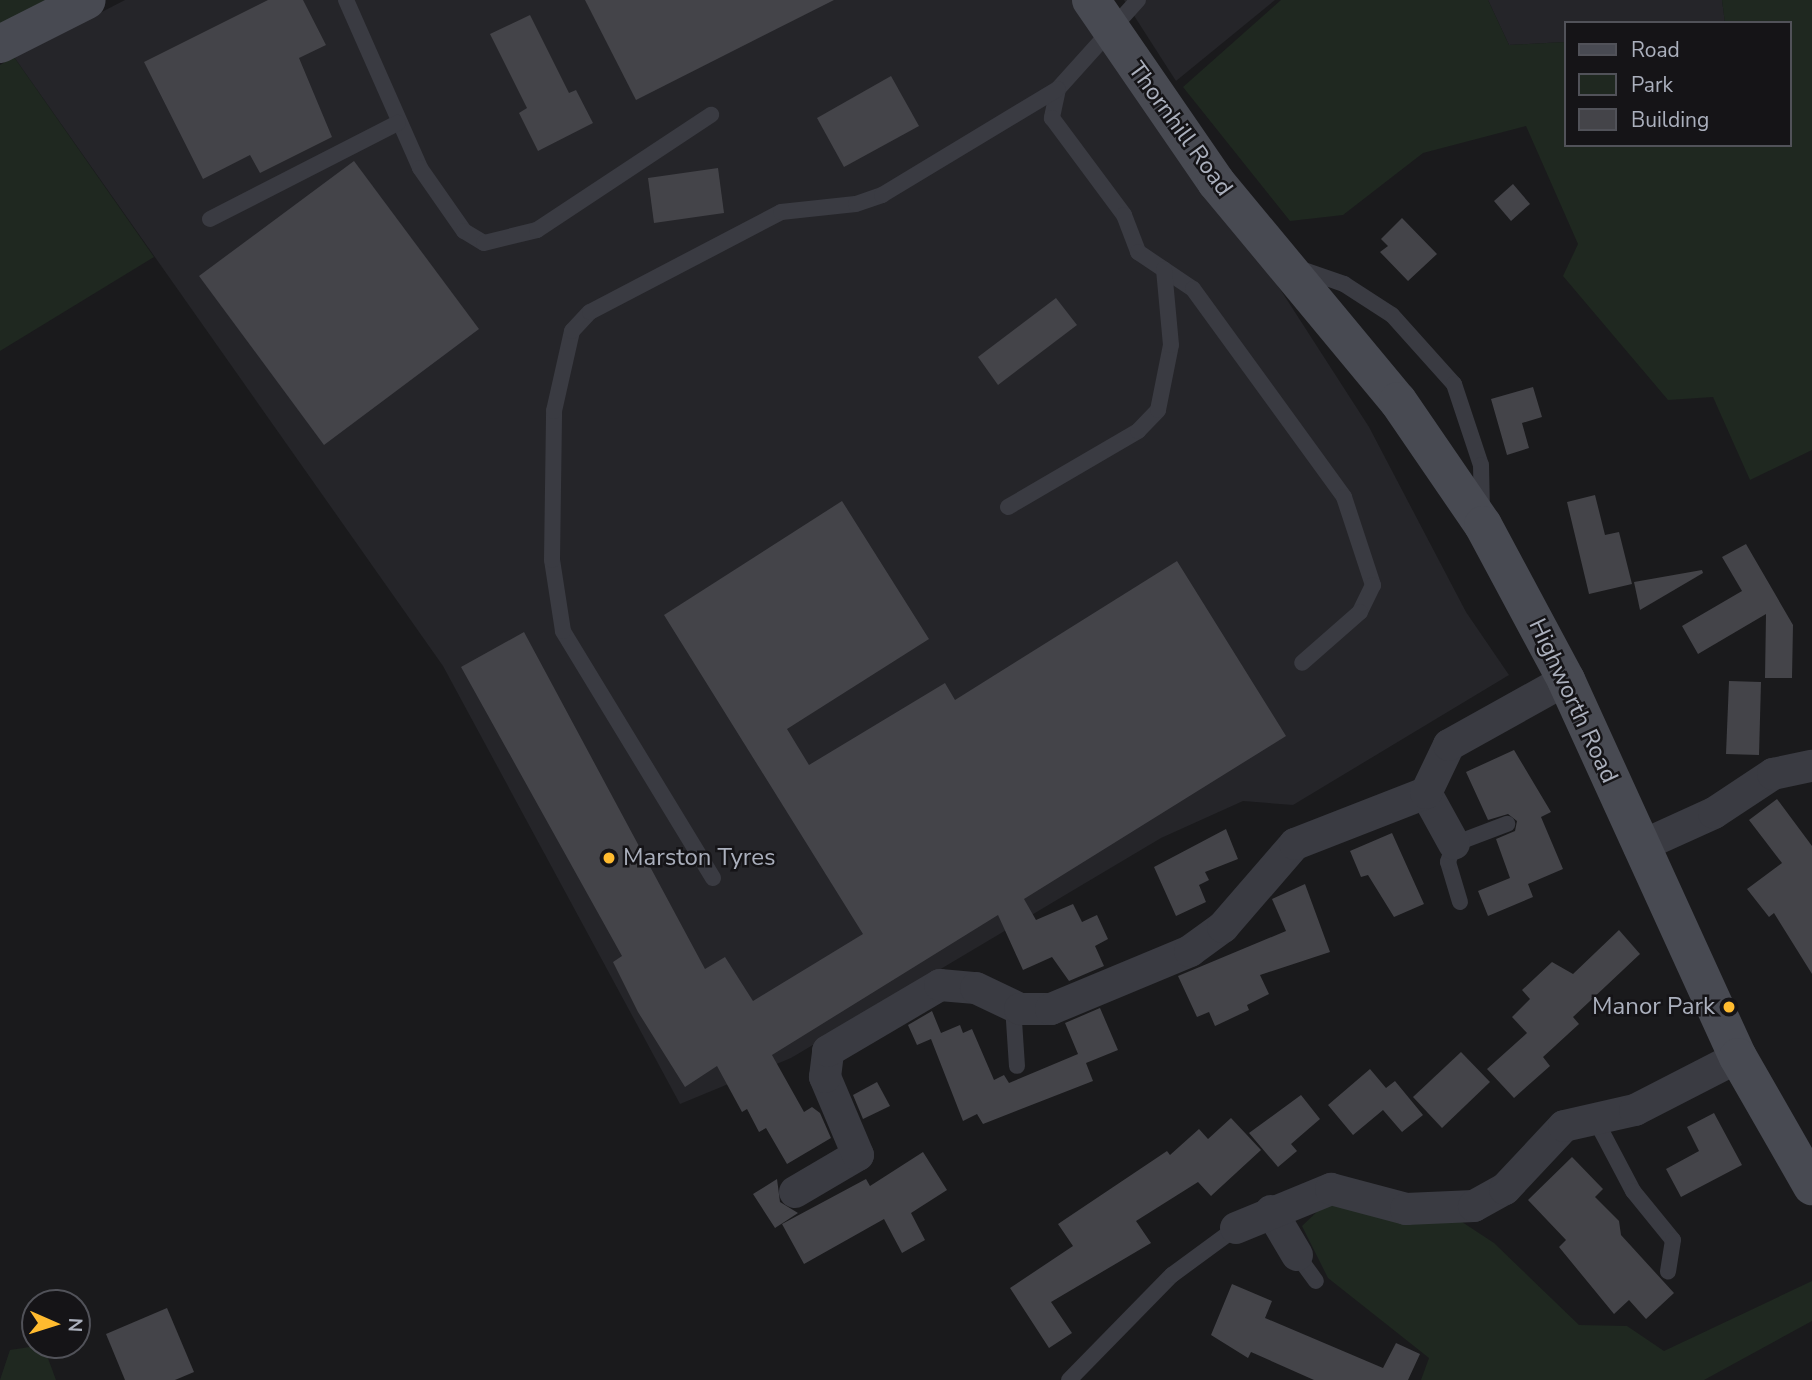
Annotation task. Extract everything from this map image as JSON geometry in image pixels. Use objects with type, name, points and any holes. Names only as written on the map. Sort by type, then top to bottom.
[{"type":"street","points":[[0,44],[87,0]]},
{"type":"street","name":"Thornhill Road","points":[[1100,14],[1278,258]]},
{"type":"street","name":"Highworth Road","points":[[1278,258],[1398,401],[1481,523],[1566,680],[1639,848],[1738,1057],[1812,1186]]},
{"type":"street","points":[[795,1192],[858,1155],[825,1077],[828,1051],[914,997],[952,983],[1013,1006],[1035,1010],[1076,1002],[1190,951],[1223,927],[1295,844],[1426,793],[1449,746],[1566,680]]},
{"type":"street","points":[[1639,848],[1714,813],[1773,774],[1812,766]]},
{"type":"street","points":[[1426,793],[1454,844]]},
{"type":"street","points":[[1236,1228],[1271,1211],[1331,1189],[1406,1209],[1474,1206],[1505,1189],[1564,1126],[1594,1117],[1635,1110],[1738,1057]]},
{"type":"street","points":[[1271,1211],[1297,1255]]},
{"type":"lane","points":[[346,0],[398,123],[464,231],[496,243],[554,220],[711,115]]},
{"type":"lane","points":[[1138,0],[1100,14],[1058,89],[1052,118],[1124,215],[1138,252],[1193,289],[1316,454],[1344,497],[1373,585],[1360,612],[1302,663]]},
{"type":"lane","points":[[713,878],[563,631],[552,560],[554,411],[572,331],[590,312],[781,212],[856,204],[882,195],[1058,89]]},
{"type":"lane","points":[[210,219],[398,123]]},
{"type":"lane","points":[[1278,258],[1369,298],[1441,367],[1475,439],[1481,523]]},
{"type":"lane","points":[[1008,507],[1138,431],[1158,410],[1171,345],[1164,269]]},
{"type":"lane","points":[[1460,902],[1448,862],[1454,844],[1507,824]]},
{"type":"lane","points":[[1013,1006],[1017,1066]]},
{"type":"lane","points":[[1594,1117],[1633,1191],[1672,1240],[1668,1272]]},
{"type":"lane","points":[[1069,1380],[1172,1275],[1236,1228]]},
{"type":"lane","points":[[1297,1255],[1316,1281]]},
{"type":"shaded area","points":[[125,0],[1076,0],[1262,261],[1369,427],[1466,612],[1509,675],[1293,805],[1243,801],[1161,838],[791,1058],[680,1104],[443,666],[14,57]]},
{"type":"shaded area","points":[[1124,0],[1275,0],[1176,81]]},
{"type":"shaded area","points":[[1488,0],[1722,0],[1725,21],[1563,21],[1563,42],[1509,45]]},
{"type":"green space","points":[[0,0],[56,0],[0,28]]},
{"type":"green space","points":[[1281,0],[1488,0],[1509,45],[1563,42],[1563,147],[1791,147],[1791,21],[1725,21],[1722,0],[1812,0],[1812,450],[1750,480],[1713,397],[1668,400],[1563,276],[1578,244],[1526,126],[1423,153],[1343,215],[1290,221],[1183,87]]},
{"type":"green space","points":[[14,57],[154,257],[0,351],[0,65]]},
{"type":"green space","points":[[1346,1202],[1456,1218],[1494,1243],[1579,1325],[1627,1326],[1664,1351],[1812,1281],[1812,1321],[1704,1380],[1421,1380],[1429,1358],[1328,1278],[1302,1226],[1324,1205]]},
{"type":"green space","points":[[21,1348],[21,1359],[48,1359],[56,1380],[0,1380],[10,1350]]},
{"type":"building","points":[[268,0],[303,0],[326,45],[299,58],[332,137],[260,173],[250,155],[203,179],[144,62]]},
{"type":"building","points":[[585,0],[834,0],[636,100]]},
{"type":"building","points":[[530,15],[569,93],[576,90],[593,123],[538,151],[519,113],[527,108],[490,34]]},
{"type":"building","points":[[891,76],[919,126],[844,167],[817,118]]},
{"type":"building","points":[[354,161],[479,329],[324,445],[199,276]]},
{"type":"building","points":[[718,168],[724,213],[654,223],[648,178]]},
{"type":"building","points":[[1513,184],[1530,204],[1511,221],[1494,201]]},
{"type":"building","points":[[1402,218],[1437,254],[1408,281],[1380,252],[1388,246],[1381,239]]},
{"type":"building","points":[[1056,298],[1077,325],[998,385],[978,357]]},
{"type":"building","points":[[1533,387],[1542,417],[1522,423],[1529,448],[1507,455],[1491,399]]},
{"type":"building","points":[[1595,495],[1605,535],[1619,532],[1632,584],[1589,594],[1567,502]]},
{"type":"building","points":[[842,501],[929,639],[787,729],[809,765],[945,683],[955,700],[1177,561],[1286,736],[1024,899],[1036,920],[1073,904],[1082,922],[1097,915],[1108,939],[1095,946],[1104,966],[1069,981],[1052,957],[1023,970],[998,915],[772,1055],[804,1112],[812,1107],[820,1113],[831,1138],[787,1164],[766,1128],[759,1132],[747,1109],[742,1112],[717,1066],[685,1087],[638,1012],[613,962],[622,956],[461,667],[524,632],[705,969],[725,957],[753,1001],[863,934],[664,615]]},
{"type":"building","points":[[1746,544],[1793,625],[1792,678],[1765,678],[1766,614],[1698,654],[1682,626],[1742,591],[1722,557]]},
{"type":"building","points":[[1702,570],[1703,573],[1640,610],[1634,582]]},
{"type":"building","points":[[1729,681],[1761,682],[1759,755],[1726,754]]},
{"type":"building","points":[[1514,750],[1551,812],[1541,817],[1563,869],[1528,884],[1533,897],[1488,916],[1478,891],[1510,878],[1496,839],[1515,831],[1517,821],[1508,814],[1488,820],[1466,772]]},
{"type":"building","points":[[1777,799],[1812,846],[1812,974],[1774,913],[1769,917],[1747,889],[1782,863],[1749,820]]},
{"type":"building","points":[[1226,829],[1238,859],[1205,872],[1209,880],[1199,885],[1206,902],[1176,916],[1154,867]]},
{"type":"building","points":[[1392,833],[1424,904],[1394,917],[1368,875],[1361,877],[1350,851]]},
{"type":"building","points":[[1305,884],[1330,952],[1260,975],[1269,994],[1247,1005],[1249,1010],[1215,1026],[1209,1012],[1197,1017],[1178,976],[1286,931],[1272,899]]},
{"type":"building","points":[[1619,930],[1640,954],[1573,1017],[1579,1024],[1543,1057],[1550,1066],[1514,1098],[1487,1069],[1527,1033],[1512,1017],[1530,999],[1522,990],[1552,962],[1573,974]]},
{"type":"building","points":[[1100,1008],[1118,1050],[1086,1063],[1093,1081],[983,1124],[977,1114],[963,1121],[931,1039],[917,1045],[908,1025],[932,1011],[941,1033],[960,1025],[963,1033],[972,1029],[994,1080],[1004,1075],[1009,1083],[1078,1054],[1065,1023]]},
{"type":"building","points":[[1461,1052],[1490,1082],[1442,1128],[1413,1097]]},
{"type":"building","points":[[1370,1069],[1386,1088],[1395,1081],[1423,1115],[1402,1132],[1383,1110],[1353,1135],[1328,1105]]},
{"type":"building","points":[[877,1082],[890,1106],[863,1119],[853,1095]]},
{"type":"building","points":[[1301,1095],[1320,1119],[1291,1144],[1297,1151],[1278,1167],[1249,1133]]},
{"type":"building","points":[[1714,1113],[1742,1165],[1681,1197],[1666,1169],[1699,1151],[1687,1127]]},
{"type":"building","points":[[1231,1118],[1261,1150],[1211,1196],[1198,1182],[1136,1221],[1151,1243],[1051,1302],[1072,1333],[1049,1348],[1010,1288],[1073,1246],[1058,1224],[1167,1151],[1170,1155],[1199,1129],[1208,1139]]},
{"type":"building","points":[[923,1152],[947,1190],[911,1213],[925,1240],[902,1253],[884,1219],[804,1264],[782,1224],[866,1179],[870,1186]]},
{"type":"building","points":[[1572,1157],[1603,1189],[1595,1197],[1619,1221],[1621,1235],[1674,1293],[1646,1319],[1629,1300],[1614,1314],[1559,1247],[1566,1240],[1528,1200]]},
{"type":"building","points":[[777,1179],[780,1202],[798,1213],[775,1228],[753,1194]]},
{"type":"building","points":[[1232,1284],[1272,1301],[1265,1318],[1383,1368],[1396,1343],[1420,1354],[1408,1380],[1314,1380],[1251,1352],[1248,1358],[1211,1335]]},
{"type":"building","points":[[167,1308],[194,1372],[175,1380],[125,1380],[106,1334]]},
{"type":"place","name":"Marston Tyres","points":[[609,858]]},
{"type":"place","name":"Manor Park","points":[[1729,1007]]}]
